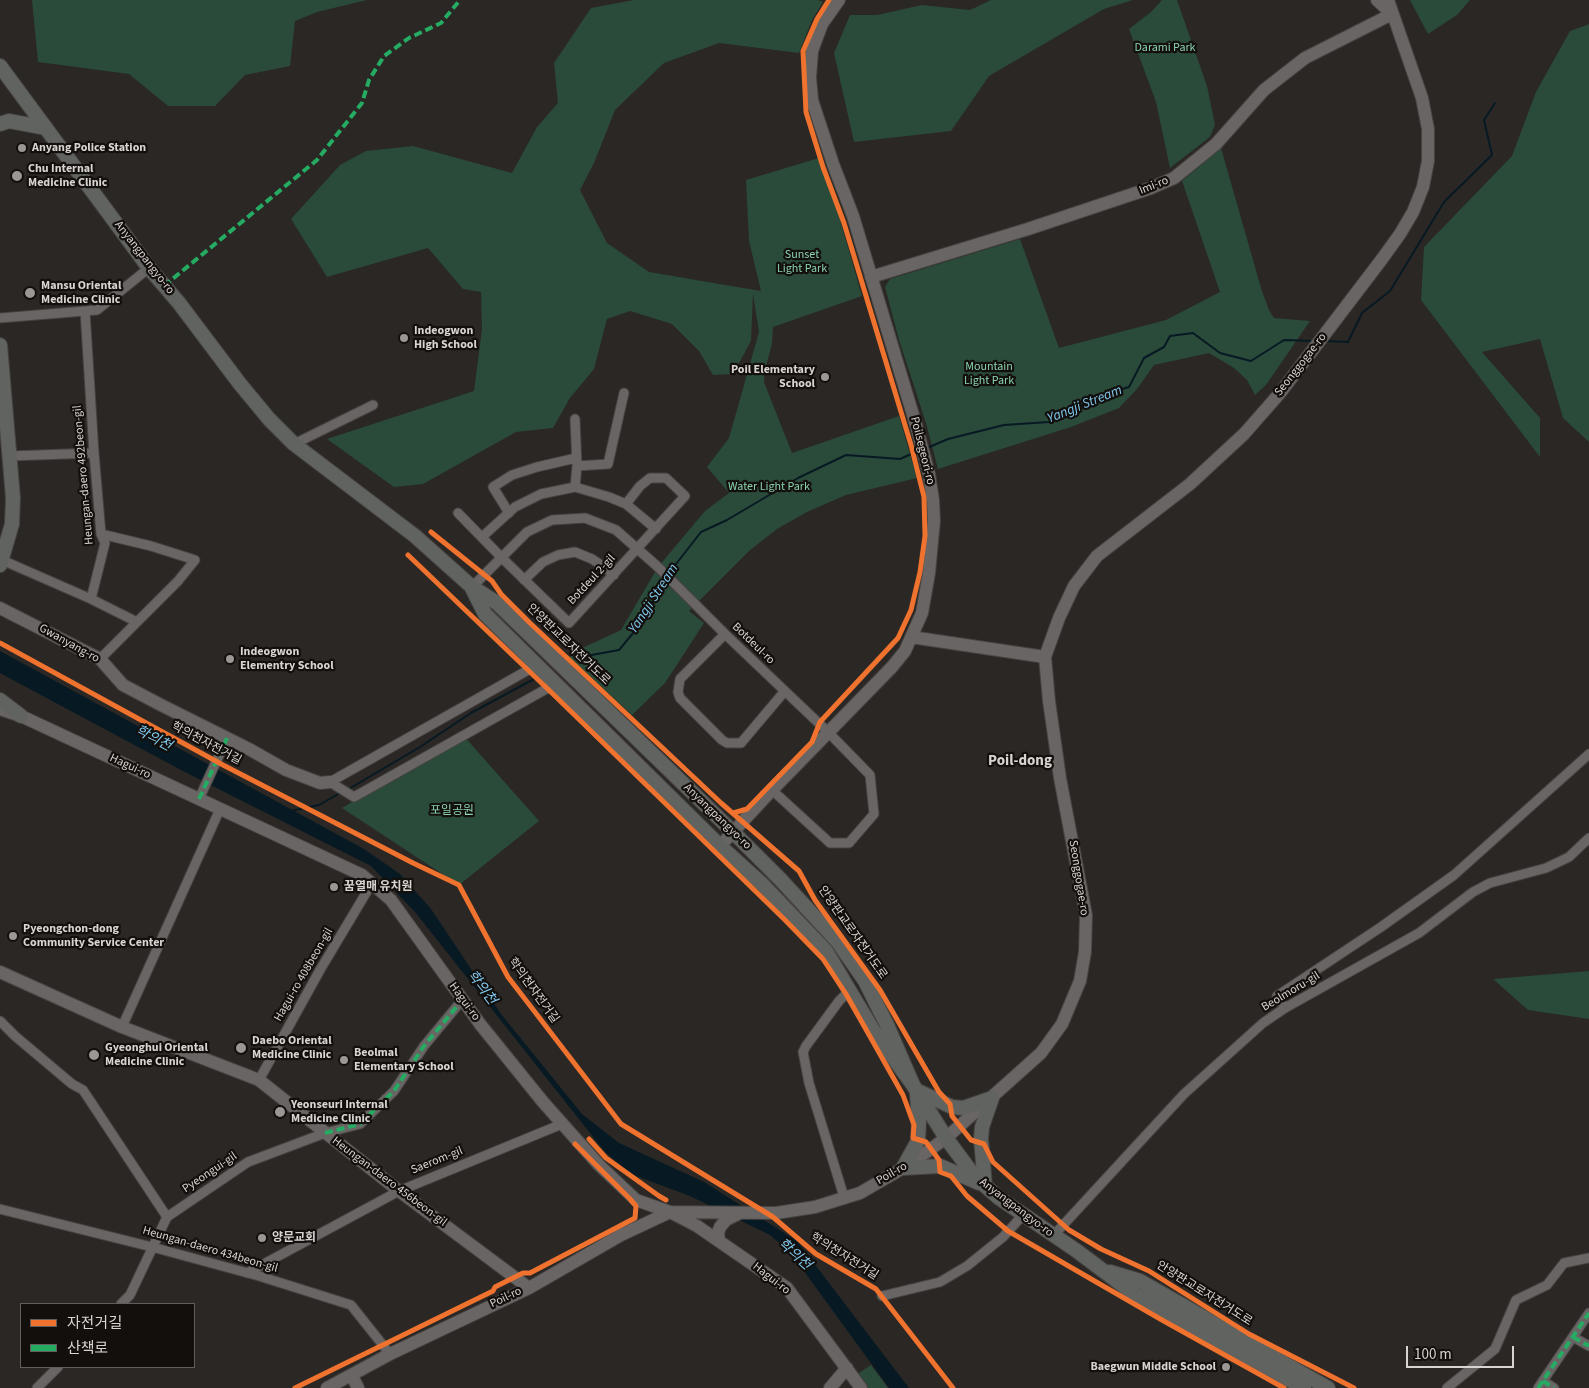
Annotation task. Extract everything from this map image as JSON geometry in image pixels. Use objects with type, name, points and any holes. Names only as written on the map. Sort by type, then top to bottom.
[{"type":"main road","name":"Anyangpangyo-ro","points":[[0,66],[149,268],[179,303],[268,419],[294,444],[415,536],[472,588],[497,603],[733,832],[780,879],[838,942],[865,981],[915,1088]]},
{"type":"main road","points":[[0,124],[8,121],[46,128]]},
{"type":"main road","points":[[0,345],[13,498],[12,524],[1,562]]},
{"type":"main road","name":"Anyangpangyo-ro","points":[[472,588],[485,614],[803,926],[826,951],[873,1030],[915,1088],[946,1138],[985,1186],[1134,1294],[1304,1388]]},
{"type":"main road","points":[[0,700],[21,716]]},
{"type":"main road","points":[[915,1088],[952,1107],[962,1108],[992,1098]]},
{"type":"main road","points":[[903,1168],[918,1140],[919,1121],[915,1088]]},
{"type":"main road","points":[[903,1168],[940,1166],[985,1186],[981,1139],[982,1127],[992,1098]]},
{"type":"main road","name":"Anyangpangyo-ro","points":[[1100,1268],[1140,1282],[1328,1388]]},
{"type":"street","name":"Poilsegeori-ro","points":[[720,846],[892,667],[905,651],[922,613],[933,545],[933,500],[922,450],[850,208],[812,100],[810,77],[812,51],[822,24],[839,0]]},
{"type":"street","name":"Seonggogae-ro","points":[[1377,0],[1392,14]]},
{"type":"street","name":"Seonggogae-ro","points":[[946,1138],[1041,1053],[1062,1024],[1080,981],[1085,952],[1086,915],[1060,778],[1045,657],[1059,618],[1074,586],[1097,556],[1190,484],[1244,434],[1280,393],[1400,234],[1413,212],[1423,187],[1428,161],[1428,129],[1422,98],[1388,0]]},
{"type":"street","name":"Imi-ro","points":[[870,277],[1028,229],[1151,188],[1174,178],[1216,144],[1264,90],[1305,58],[1392,14]]},
{"type":"street","points":[[0,318],[97,310],[149,268]]},
{"type":"street","name":"Heungan-daero 492beon-gil","points":[[86,312],[94,453],[104,543],[91,599]]},
{"type":"street","points":[[509,513],[493,487],[512,476],[537,466],[576,462],[608,464],[624,393]]},
{"type":"street","points":[[294,444],[373,405]]},
{"type":"street","points":[[575,419],[575,487]]},
{"type":"street","points":[[10,456],[94,453]]},
{"type":"street","name":"Botdeul 2-gil","points":[[458,513],[569,623],[685,496],[666,478],[650,478],[640,486],[626,504]]},
{"type":"street","points":[[482,537],[515,507],[541,494],[575,487],[626,504],[656,529]]},
{"type":"street","name":"Botdeul-ro","points":[[472,588],[527,532],[552,520],[585,518],[616,530],[664,573],[870,775],[874,814],[849,842],[830,843],[772,790]]},
{"type":"street","points":[[100,659],[178,581],[195,560],[102,534]]},
{"type":"street","points":[[524,580],[543,562],[558,555],[575,552],[608,568],[614,575]]},
{"type":"street","points":[[1,562],[91,599],[138,622]]},
{"type":"street","name":"Gwanyang-ro","points":[[0,608],[100,659],[123,685],[225,742],[286,770],[330,785]]},
{"type":"street","points":[[725,634],[680,679],[678,692],[680,698],[722,740],[727,743],[740,743],[784,692]]},
{"type":"street","points":[[911,637],[1045,657]]},
{"type":"street","points":[[330,785],[536,665]]},
{"type":"street","points":[[330,785],[354,797],[555,684]]},
{"type":"street","name":"Hagui-ro","points":[[0,709],[21,716],[202,793],[220,809],[362,875],[391,900],[526,1081],[599,1165],[636,1200],[670,1212],[719,1237],[788,1288],[821,1336],[861,1388]]},
{"type":"street","points":[[202,793],[225,742]]},
{"type":"street","points":[[1285,1008],[1277,996],[1381,927],[1454,875],[1589,754]]},
{"type":"street","points":[[122,1027],[220,809]]},
{"type":"street","name":"Beolmoru-gil","points":[[1053,1236],[1184,1094],[1263,1023],[1285,1008],[1419,933],[1473,892],[1490,883],[1546,868],[1569,857],[1589,838]]},
{"type":"street","name":"Hagui-ro 408beon-gil","points":[[259,1080],[320,970],[372,883]]},
{"type":"street","name":"Heungan-daero 456beon-gil","points":[[0,972],[122,1027],[259,1080],[325,1133],[529,1288]]},
{"type":"street","points":[[844,1198],[809,1083],[803,1052],[838,1001],[850,990]]},
{"type":"street","name":"Pyeongui-gil","points":[[122,1303],[130,1295],[167,1217],[248,1162],[325,1133],[360,1124],[394,1092],[424,1046],[463,999]]},
{"type":"street","points":[[0,1021],[58,1072],[83,1090],[122,1152],[167,1217]]},
{"type":"street","name":"Saerom-gil","points":[[247,1273],[399,1190],[562,1124]]},
{"type":"street","name":"Poil-ro","points":[[327,1388],[390,1354],[529,1288],[621,1235],[670,1212],[776,1213],[815,1207],[860,1193],[903,1168],[946,1138]]},
{"type":"street","name":"Heungan-daero 434beon-gil","points":[[0,1209],[247,1273],[351,1306],[390,1354]]},
{"type":"street","points":[[719,1237],[726,1220],[738,1214]]},
{"type":"street","points":[[882,1296],[940,1282],[968,1266],[1003,1237],[1023,1215]]},
{"type":"street","points":[[1447,1388],[1495,1349],[1516,1300],[1547,1284],[1564,1263],[1589,1258]]},
{"type":"street","points":[[1554,1388],[1540,1384],[1589,1313]]},
{"type":"street","points":[[1573,1337],[1589,1346]]},
{"type":"street","points":[[37,1388],[57,1368]]},
{"type":"street","points":[[830,1388],[847,1368]]},
{"type":"street","points":[[352,1376],[358,1388]]},
{"type":"green space","points":[[32,0],[367,0],[317,12],[295,21],[290,66],[245,75],[215,106],[168,106],[129,74],[38,62]]},
{"type":"green space","points":[[634,0],[818,0],[823,2],[812,20],[799,53],[719,43],[664,63],[615,110],[594,163],[580,190],[607,243],[649,272],[761,291],[749,241],[746,180],[819,158],[832,192],[862,296],[773,327],[772,344],[764,373],[764,382],[792,453],[899,416],[917,478],[846,495],[807,512],[777,529],[749,551],[689,611],[704,623],[665,683],[632,715],[569,657],[580,649],[621,630],[658,567],[705,511],[729,493],[707,467],[729,438],[759,332],[753,294],[751,341],[733,374],[713,375],[699,351],[672,324],[630,311],[607,319],[594,369],[570,398],[553,428],[516,432],[423,484],[394,487],[327,439],[474,391],[482,329],[481,292],[463,289],[428,248],[327,277],[291,219],[340,165],[366,151],[413,146],[512,173],[537,127],[558,103],[554,63],[591,8]]},
{"type":"green space","points":[[991,0],[1133,0],[1104,9],[989,76],[951,131],[854,142],[834,53],[850,15],[877,15],[922,5],[970,10]]},
{"type":"green space","name":"Darami Park","points":[[1162,0],[1177,0],[1207,86],[1215,125],[1210,137],[1170,168],[1156,102],[1129,29],[1151,12]]},
{"type":"green space","points":[[1410,0],[1470,0],[1457,15],[1428,34]]},
{"type":"green space","points":[[1589,24],[1589,442],[1563,418],[1540,339],[1482,352],[1540,418],[1540,457],[1421,300],[1424,247],[1512,156],[1536,92],[1570,31]]},
{"type":"green space","name":"Mountain Light Park","points":[[1221,148],[1269,310],[1274,318],[1310,321],[1266,385],[1255,395],[1247,380],[1234,368],[1209,353],[1154,365],[1137,389],[1119,408],[1071,427],[938,469],[885,287],[890,279],[1020,239],[1059,348],[1166,320],[1220,292],[1182,181]]},
{"type":"green space","name":"포일공원","points":[[463,735],[539,821],[459,885],[342,808]]},
{"type":"green space","points":[[1589,971],[1589,1019],[1528,1010],[1493,979]]},
{"type":"green space","points":[[871,1365],[888,1388],[865,1388],[856,1375]]},
{"type":"water","name":"학의천","points":[[0,651],[364,849],[400,874],[431,909],[501,1014],[582,1114],[619,1143],[704,1182],[797,1241],[909,1388],[889,1388],[790,1252],[770,1235],[690,1196],[631,1174],[605,1152],[415,912],[371,866],[181,770],[0,673]]},
{"type":"waterway","name":"Yangji Stream","points":[[1325,341],[1348,342],[1362,313],[1390,291],[1444,202],[1492,155],[1484,120],[1495,103]]},
{"type":"waterway","name":"Yangji Stream","points":[[927,448],[948,439],[1004,425],[1049,422],[1103,395],[1129,387],[1144,358],[1164,347],[1170,336],[1193,333],[1220,353],[1251,361],[1284,340],[1313,341]]},
{"type":"waterway","name":"Yangji Stream","points":[[669,573],[701,532],[727,520],[798,478],[846,455],[900,459],[918,451]]},
{"type":"waterway","name":"Yangji Stream","points":[[575,658],[619,650],[639,626],[665,579]]},
{"type":"waterway","name":"Yangji Stream","points":[[347,790],[420,747],[471,713],[534,679]]},
{"type":"waterway","name":"Yangji Stream","points":[[291,811],[319,805],[340,793]]},
{"type":"marked path","points":[[164,286],[317,160],[362,103],[369,80],[384,56],[409,38],[441,23],[460,0]]},
{"type":"marked path","points":[[199,799],[227,738]]},
{"type":"marked path","points":[[325,1133],[360,1124],[394,1091],[424,1046],[463,999]]},
{"type":"marked path","points":[[1538,1388],[1589,1313]]},
{"type":"marked path","points":[[1573,1337],[1589,1346]]},
{"type":"marked path","points":[[1543,1381],[1554,1388]]},
{"type":"cycle path","points":[[733,813],[747,809],[812,742],[820,722],[898,638],[911,610],[920,572],[925,536],[924,497],[911,445],[844,223],[823,167],[806,112],[803,51],[817,19],[829,0]]},
{"type":"cycle path","name":"안양판교로자전거도로","points":[[431,532],[492,581],[501,594],[530,623],[721,803],[799,871],[815,900],[880,990],[939,1092],[950,1104],[952,1116],[971,1140],[984,1144],[993,1162],[1069,1230],[1101,1249],[1149,1271],[1249,1334],[1354,1388]]},
{"type":"cycle path","points":[[408,555],[554,695],[823,959],[846,994],[903,1095],[914,1125],[913,1138],[926,1142],[939,1160],[940,1172],[951,1176],[967,1196],[1008,1231],[1284,1388]]},
{"type":"cycle path","name":"학의천자전거길","points":[[0,643],[223,765],[459,885],[508,977],[621,1124],[773,1217],[816,1254],[876,1289],[953,1388]]},
{"type":"cycle path","points":[[589,1139],[606,1158],[666,1200]]},
{"type":"cycle path","points":[[295,1388],[493,1291],[495,1287],[523,1273],[530,1273],[635,1218],[636,1206],[575,1144]]},
{"type":"place","name":"Anyang Police Station","points":[[22,148]]},
{"type":"place","name":"Chu Internal Medicine Clinic","points":[[17,176]]},
{"type":"place","name":"Mansu Oriental Medicine Clinic","points":[[30,293]]},
{"type":"place","name":"Indeogwon High School","points":[[404,338]]},
{"type":"place","name":"Poil Elementary School","points":[[825,377]]},
{"type":"place","name":"Indeogwon Elementry School","points":[[230,659]]},
{"type":"place","name":"꿈열매 유치원","points":[[334,887]]},
{"type":"place","name":"Pyeongchon-dong Community Service Center","points":[[13,936]]},
{"type":"place","name":"Daebo Oriental Medicine Clinic","points":[[241,1048]]},
{"type":"place","name":"Gyeonghui Oriental Medicine Clinic","points":[[94,1055]]},
{"type":"place","name":"Beolmal Elementary School","points":[[344,1060]]},
{"type":"place","name":"Yeonseuri Internal Medicine Clinic","points":[[280,1112]]},
{"type":"place","name":"양문교회","points":[[262,1238]]},
{"type":"place","name":"Baegwun Middle School","points":[[1226,1367]]},
{"type":"district","name":"Poil-dong","points":[[1020,762]]},
{"type":"park label","name":"Sunset Light Park","points":[[802,262]]},
{"type":"park label","name":"Water Light Park","points":[[769,487]]}]
